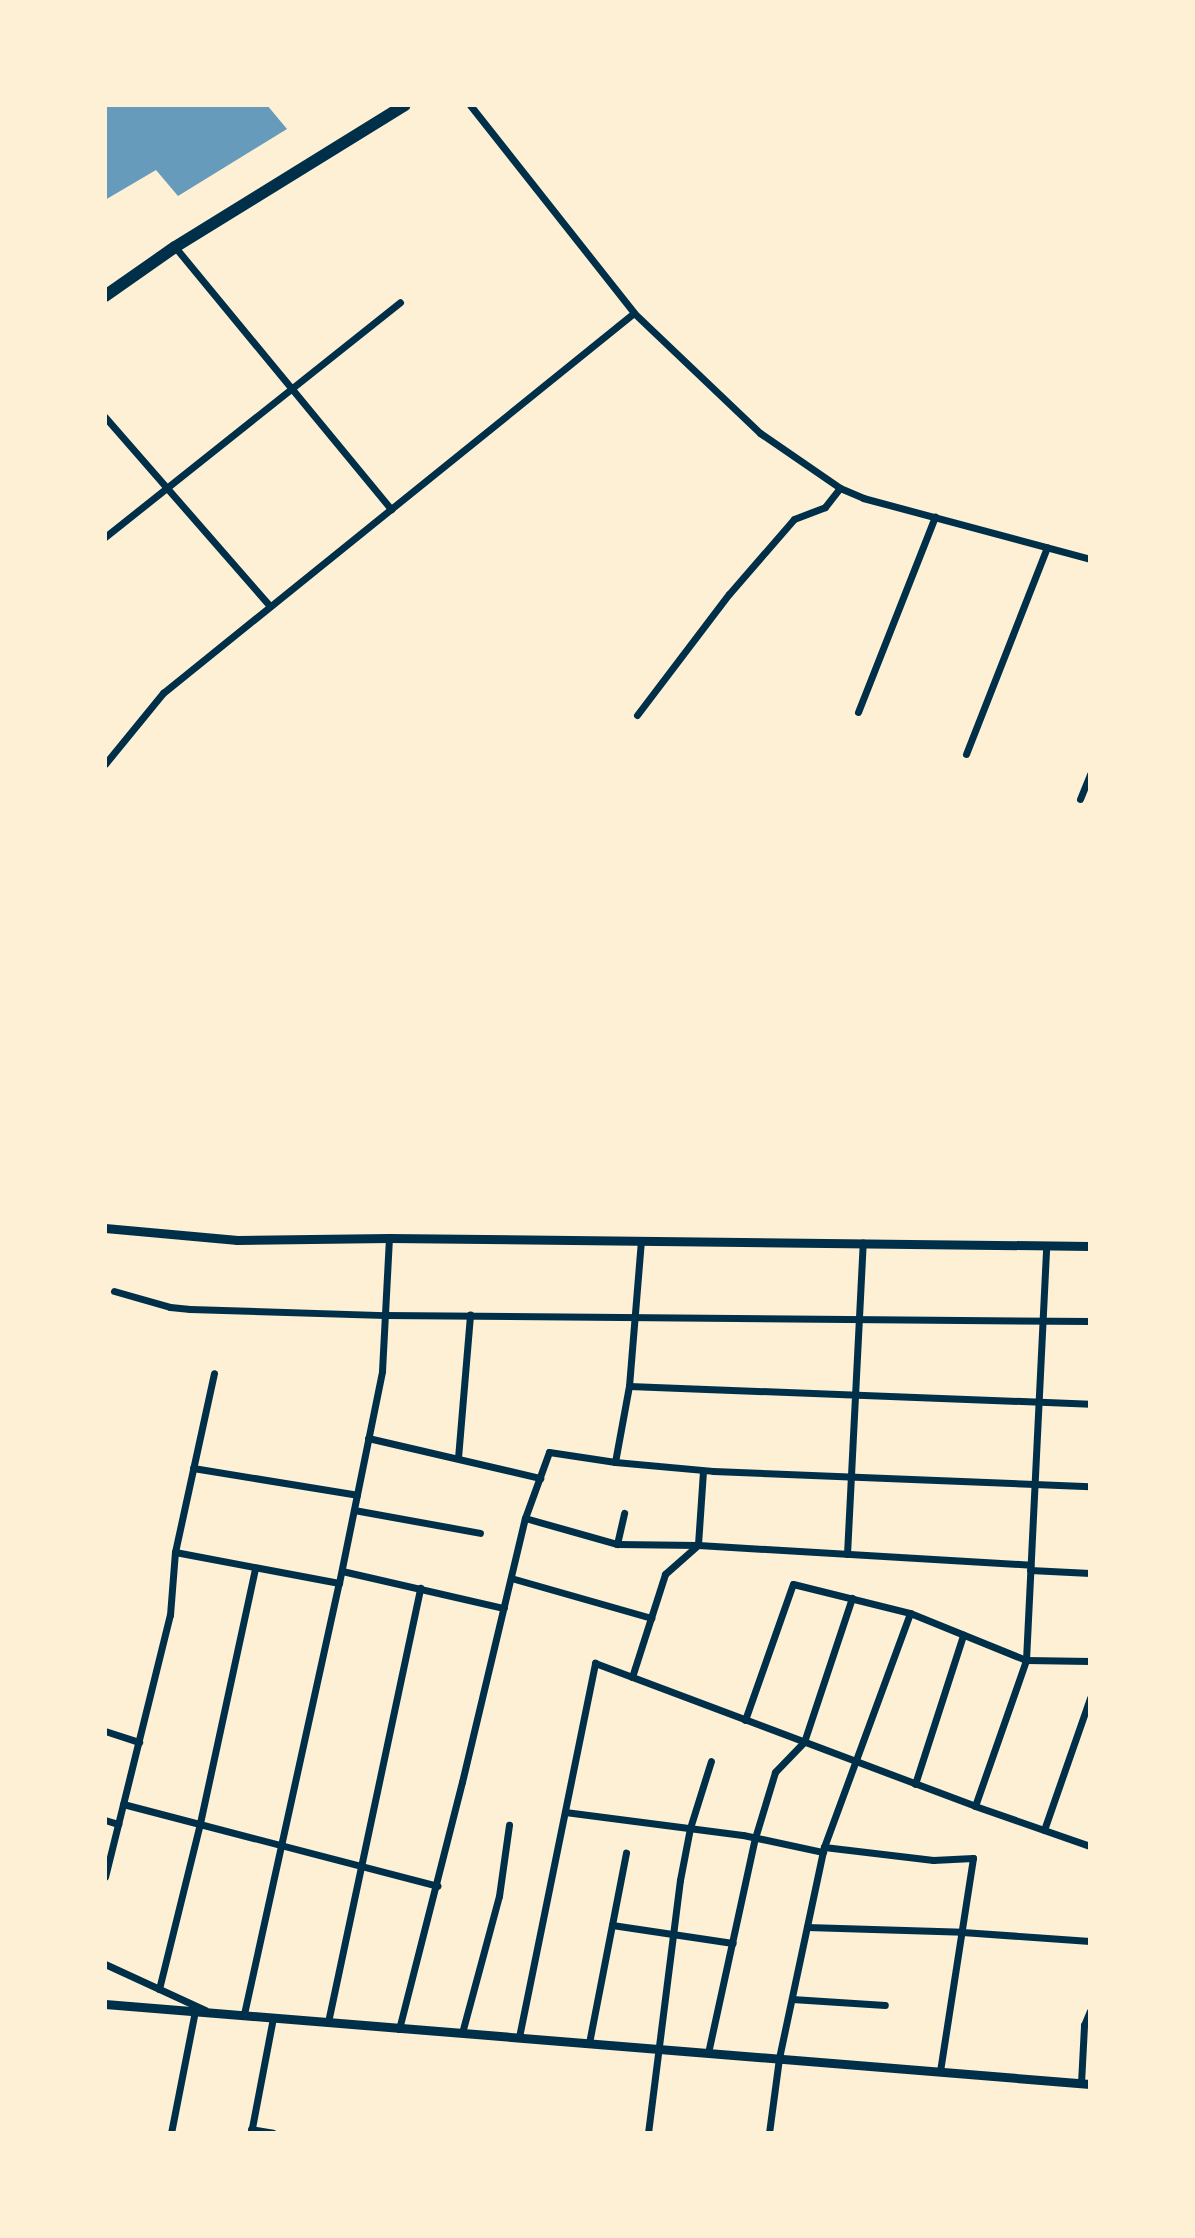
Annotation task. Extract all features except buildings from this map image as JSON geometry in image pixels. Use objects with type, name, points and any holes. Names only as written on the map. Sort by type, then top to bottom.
[{"type":"main road","points":[[105,296],[175,247],[405,105]]},
{"type":"street","points":[[470,105],[634,313],[760,433],[840,488],[863,498],[1090,559]]},
{"type":"street","points":[[175,247],[391,509]]},
{"type":"street","points":[[105,537],[400,302]]},
{"type":"street","points":[[105,764],[163,693],[634,313]]},
{"type":"street","points":[[105,417],[271,606]]},
{"type":"street","points":[[637,715],[729,594],[794,519],[825,507],[840,488]]},
{"type":"street","points":[[858,712],[934,517]]},
{"type":"street","points":[[966,754],[1047,547]]},
{"type":"street","points":[[1080,799],[1090,774]]},
{"type":"street","points":[[105,1228],[237,1240],[389,1238],[1090,1246]]},
{"type":"street","points":[[244,2014],[342,1571],[382,1371],[389,1238]]},
{"type":"street","points":[[615,1462],[629,1386],[641,1241]]},
{"type":"street","points":[[847,1554],[863,1242]]},
{"type":"street","points":[[975,1807],[1026,1660],[1046,1245]]},
{"type":"street","points":[[114,1291],[180,1308],[385,1315],[636,1315],[1090,1321]]},
{"type":"street","points":[[458,1458],[470,1315]]},
{"type":"street","points":[[105,1877],[170,1615],[175,1552],[214,1373]]},
{"type":"street","points":[[629,1386],[1090,1404]]},
{"type":"street","points":[[368,1438],[540,1478]]},
{"type":"street","points":[[399,2029],[437,1885],[525,1518],[550,1452],[703,1471],[1090,1486]]},
{"type":"street","points":[[193,1468],[357,1494]]},
{"type":"street","points":[[632,1677],[665,1574],[698,1545],[703,1471]]},
{"type":"street","points":[[354,1510],[480,1533]]},
{"type":"street","points":[[617,1544],[624,1513]]},
{"type":"street","points":[[525,1518],[617,1544],[698,1545],[847,1554],[1090,1573]]},
{"type":"street","points":[[175,1552],[339,1583]]},
{"type":"street","points":[[159,1989],[200,1823],[255,1569]]},
{"type":"street","points":[[342,1571],[504,1608]]},
{"type":"street","points":[[511,1577],[651,1618]]},
{"type":"street","points":[[745,1720],[793,1584],[910,1613],[1026,1660],[1090,1661]]},
{"type":"street","points":[[328,2022],[420,1588]]},
{"type":"street","points":[[708,2053],[755,1838],[775,1772],[804,1742],[852,1598]]},
{"type":"street","points":[[769,2133],[779,2058],[824,1849],[858,1762],[910,1613]]},
{"type":"street","points":[[915,1784],[963,1635]]},
{"type":"street","points":[[519,2037],[595,1663],[975,1807],[1090,1846]]},
{"type":"street","points":[[1044,1830],[1090,1698]]},
{"type":"street","points":[[105,1731],[139,1742]]},
{"type":"street","points":[[648,2133],[657,2049],[690,1828],[711,1761]]},
{"type":"street","points":[[123,1804],[361,1868],[437,1885]]},
{"type":"street","points":[[565,1812],[824,1849],[933,1860],[973,1857],[940,2071]]},
{"type":"street","points":[[105,1820],[118,1825]]},
{"type":"street","points":[[462,2033],[499,1896],[509,1825]]},
{"type":"street","points":[[589,2043],[626,1853]]},
{"type":"street","points":[[612,1924],[733,1943]]},
{"type":"street","points":[[807,1927],[962,1932],[1090,1941]]},
{"type":"street","points":[[105,1964],[209,2012]]},
{"type":"street","points":[[792,1999],[885,2005]]},
{"type":"street","points":[[105,2004],[1085,2083],[1084,2025],[1090,2011]]},
{"type":"street","points":[[171,2133],[195,2011]]},
{"type":"street","points":[[273,2018],[251,2131],[273,2133]]},
{"type":"water","points":[[105,105],[267,105],[287,129],[178,196],[156,170],[105,200]]}]
